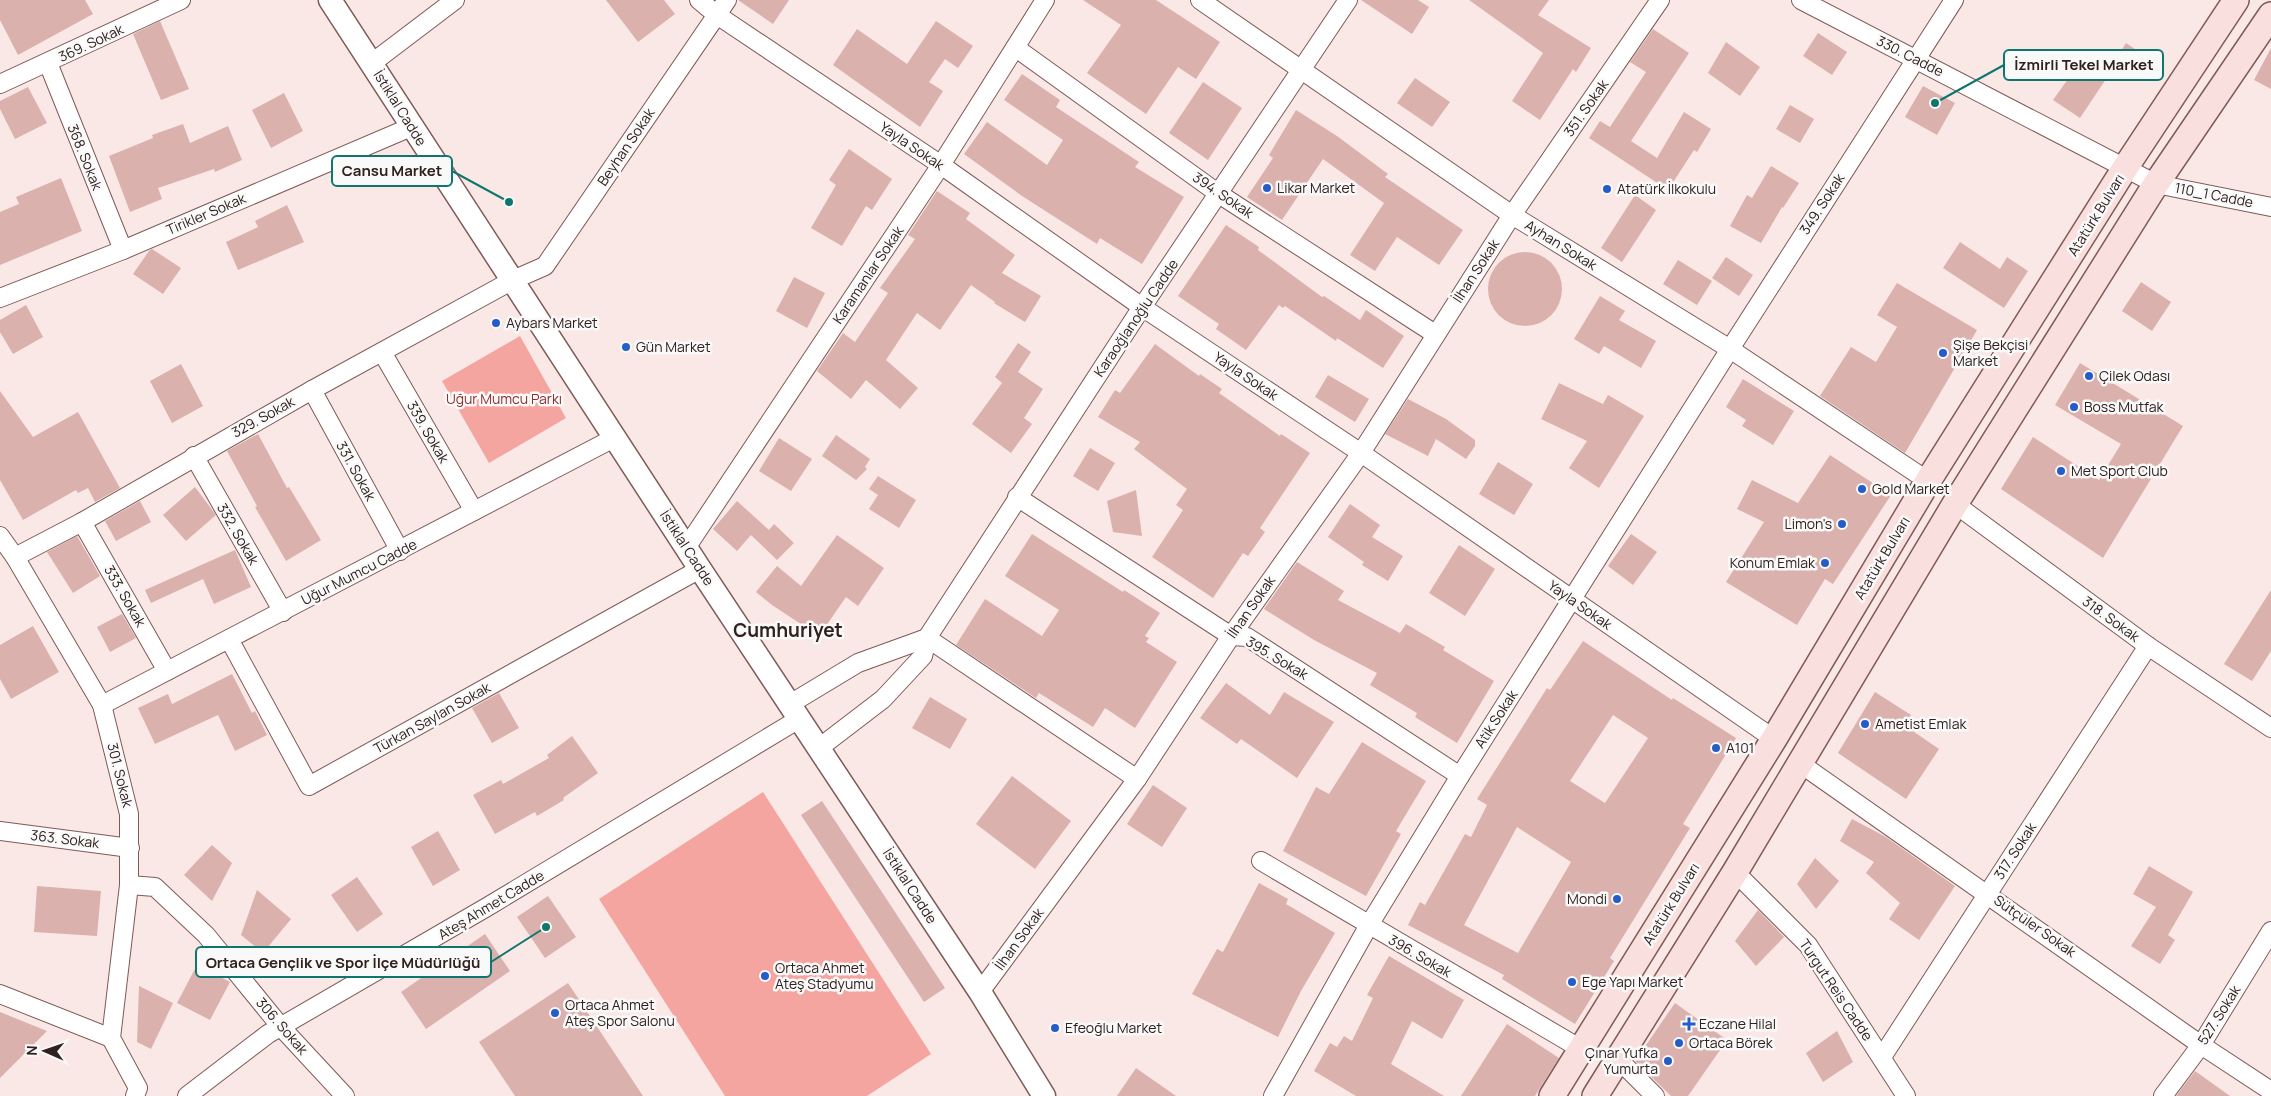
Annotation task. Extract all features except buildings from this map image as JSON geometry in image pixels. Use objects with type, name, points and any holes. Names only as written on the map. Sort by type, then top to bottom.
[{"type":"main road","name":"Atatürk Bulvarı","points":[[1552,1096],[1774,739],[1928,482],[2125,168],[2236,0]]},
{"type":"main road","points":[[1595,1096],[1735,872],[1798,762],[1955,504],[2156,184],[2271,15]]},
{"type":"street","name":"369. Sokak","points":[[0,84],[181,0]]},
{"type":"street","name":"İstiklal Cadde","points":[[330,0],[372,63],[411,127],[616,437],[686,548],[980,992],[1044,1096]]},
{"type":"street","points":[[372,63],[455,0]]},
{"type":"street","name":"Yayla Sokak","points":[[699,0],[722,7],[941,165],[1142,306],[1361,453],[1572,601],[1774,739]]},
{"type":"street","name":"Karamanlar Sokak","points":[[686,548],[941,165],[1045,0]]},
{"type":"street","name":"Ayhan Sokak","points":[[1200,0],[1512,215],[1730,349],[1928,482]]},
{"type":"street","name":"Karaoğlanoğlu Cadde","points":[[819,748],[883,699],[923,656],[927,638],[1017,497],[1142,306],[1348,0]]},
{"type":"street","name":"351. Sokak","points":[[1512,215],[1660,0]]},
{"type":"street","name":"330. Cadde","points":[[1800,0],[2156,184]]},
{"type":"street","name":"349. Sokak","points":[[1730,349],[1954,0]]},
{"type":"street","name":"Beyhan Sokak","points":[[512,280],[545,266],[722,7]]},
{"type":"street","name":"394. Sokak","points":[[1016,48],[1219,194],[1435,334]]},
{"type":"street","name":"368. Sokak","points":[[48,63],[123,250]]},
{"type":"street","name":"Tirikler Sokak","points":[[0,298],[123,250],[411,127]]},
{"type":"street","name":"110_1 Cadde","points":[[2156,184],[2271,207]]},
{"type":"street","name":"İlhan Sokak","points":[[980,992],[1137,779],[1231,636],[1361,453],[1512,215]]},
{"type":"street","name":"329. Sokak","points":[[15,556],[82,522],[194,456],[512,280]]},
{"type":"street","name":"Atik Sokak","points":[[1273,1096],[1369,925],[1460,776],[1730,349]]},
{"type":"street","name":"339. Sokak","points":[[382,352],[474,511]]},
{"type":"street","name":"331. Sokak","points":[[312,390],[400,551]]},
{"type":"street","name":"Uğur Mumcu Cadde","points":[[102,705],[616,437]]},
{"type":"street","name":"332. Sokak","points":[[194,456],[282,612]]},
{"type":"street","name":"395. Sokak","points":[[1017,497],[1231,636],[1247,637],[1460,776]]},
{"type":"street","name":"318. Sokak","points":[[1955,504],[2148,646],[2271,728]]},
{"type":"street","name":"333. Sokak","points":[[82,522],[167,671]]},
{"type":"street","name":"301. Sokak","points":[[0,536],[15,556],[102,705],[130,814],[129,885],[111,1038]]},
{"type":"street","name":"Türkan Saylan Sokak","points":[[229,639],[310,786],[700,569]]},
{"type":"street","points":[[794,711],[858,663],[927,638],[1137,779]]},
{"type":"street","name":"317. Sokak","points":[[1882,1057],[2148,646]]},
{"type":"street","name":"Ateş Ahmet Cadde","points":[[187,1096],[268,1034],[487,908],[794,711]]},
{"type":"street","name":"Sütçüler Sokak","points":[[1798,762],[1988,893],[2202,1045],[2271,1091]]},
{"type":"street","name":"363. Sokak","points":[[0,831],[130,848]]},
{"type":"street","name":"396. Sokak","points":[[1261,861],[1581,1049]]},
{"type":"street","name":"Turgut Reis Cadde","points":[[1735,872],[1808,945],[1906,1096]]},
{"type":"street","name":"306. Sokak","points":[[129,885],[155,888],[206,935],[281,1027],[345,1096]]},
{"type":"street","name":"527. Sokak","points":[[2163,1096],[2202,1045],[2271,931]]},
{"type":"street","points":[[0,994],[111,1038],[138,1088],[135,1096]]},
{"type":"street","points":[[1618,1059],[1655,1096]]},
{"type":"green space","name":"Uğur Mumcu Parkı","points":[[520,336],[566,418],[489,463],[442,381]]},
{"type":"green space","name":"Ortaca Ahmet Ateş Stadyumu","points":[[763,792],[931,1054],[867,1096],[725,1096],[599,899]]},
{"type":"place","name":"İzmirli Tekel Market","points":[[1935,103]]},
{"type":"place","name":"Likar Market","points":[[1267,188]]},
{"type":"place","name":"Atatürk İlkokulu","points":[[1607,189]]},
{"type":"place","name":"Cansu Market","points":[[509,202]]},
{"type":"place","name":"Aybars Market","points":[[496,323]]},
{"type":"place","name":"Gün Market","points":[[626,347]]},
{"type":"place","name":"Şişe Bekçisi Market","points":[[1943,353]]},
{"type":"place","name":"Çilek Odası","points":[[2089,376]]},
{"type":"place","name":"Boss Mutfak","points":[[2074,407]]},
{"type":"place","name":"Met Sport Club","points":[[2061,471]]},
{"type":"place","name":"Gold Market","points":[[1862,489]]},
{"type":"place","name":"Limon's","points":[[1842,524]]},
{"type":"place","name":"Konum Emlak","points":[[1825,563]]},
{"type":"place","name":"Ametist Emlak","points":[[1865,724]]},
{"type":"place","name":"A101","points":[[1716,748]]},
{"type":"place","name":"Mondi","points":[[1617,899]]},
{"type":"place","name":"Ortaca Gençlik ve Spor İlçe Müdürlüğü","points":[[546,927]]},
{"type":"place","name":"Ortaca Ahmet Ateş Stadyumu","points":[[765,976]]},
{"type":"place","name":"Ege Yapı Market","points":[[1572,982]]},
{"type":"place","name":"Ortaca Ahmet Ateş Spor Salonu","points":[[555,1013]]},
{"type":"place","name":"Eczane Hilal","points":[[1689,1024]]},
{"type":"place","name":"Efeoğlu Market","points":[[1055,1028]]},
{"type":"place","name":"Ortaca Börek","points":[[1679,1043]]},
{"type":"place","name":"Çınar Yufka Yumurta","points":[[1668,1061]]},
{"type":"district","name":"Cumhuriyet","points":[[788,630]]}]
